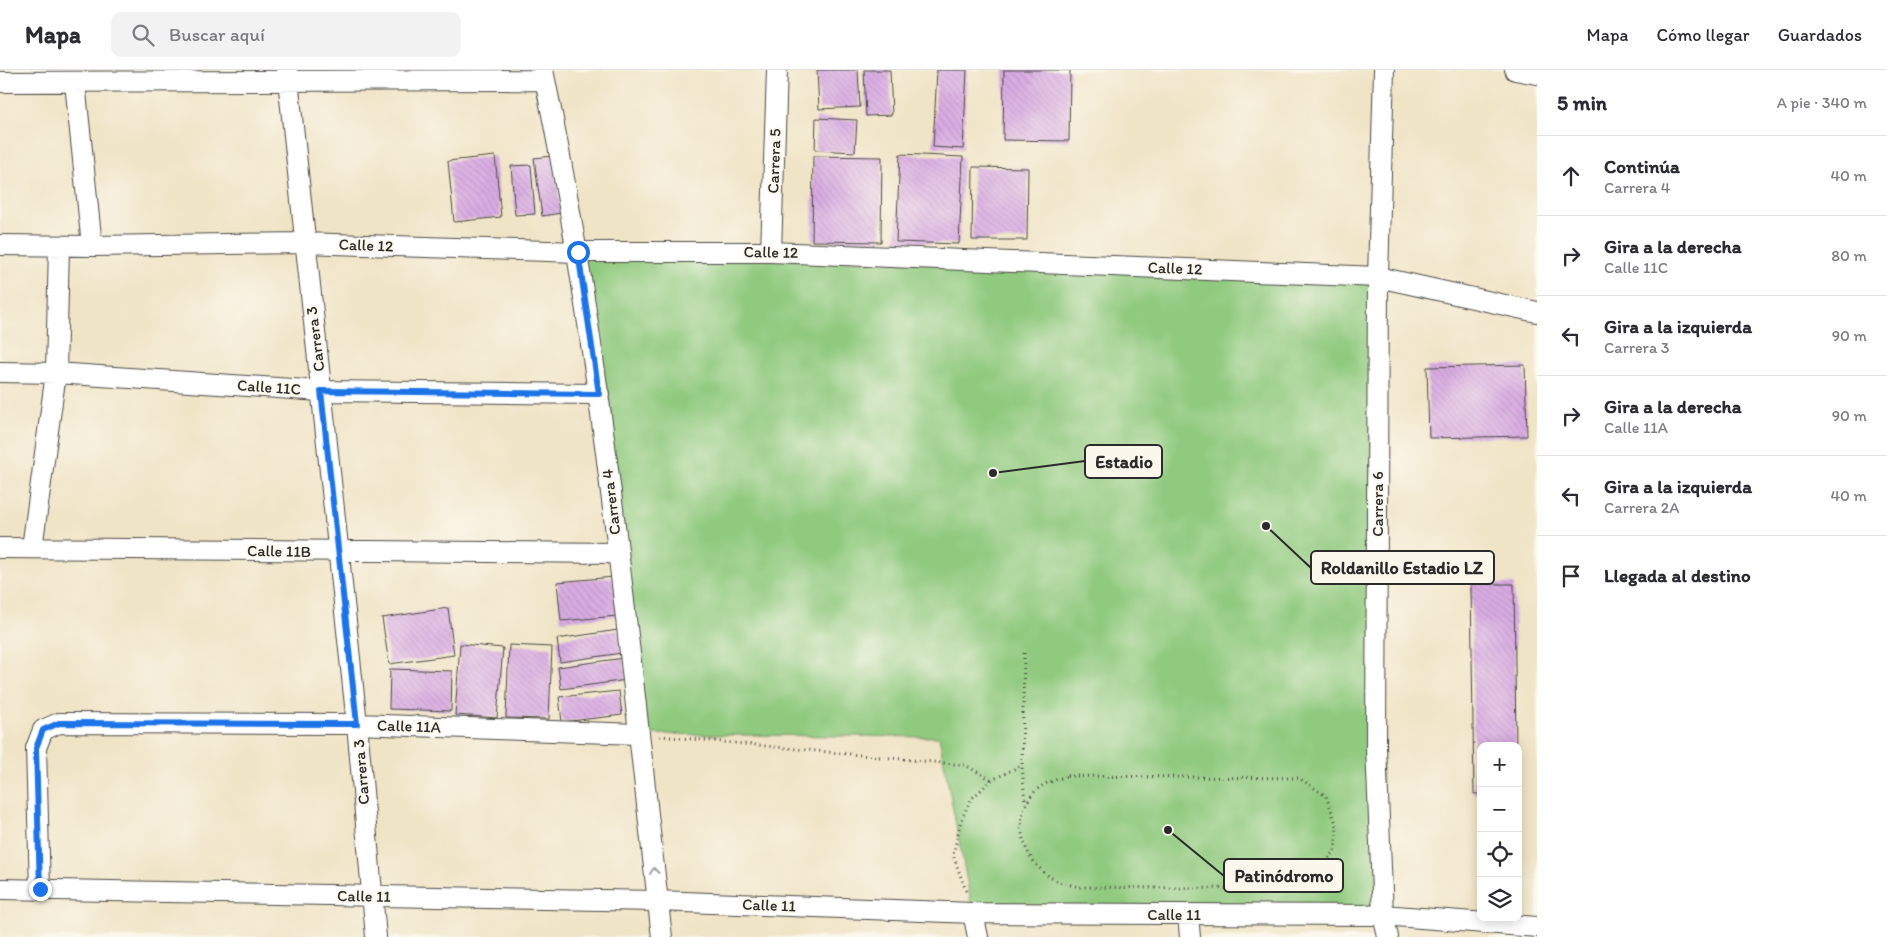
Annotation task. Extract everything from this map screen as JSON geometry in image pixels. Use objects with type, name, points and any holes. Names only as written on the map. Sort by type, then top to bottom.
[{"type":"street","name":"Carrera 5","points":[[771,252],[777,70]]},
{"type":"street","name":"Carrera 6","points":[[1384,70],[1378,277],[1376,746],[1383,915],[1388,937]]},
{"type":"street","points":[[1515,70],[1537,74]]},
{"type":"street","points":[[0,82],[48,77],[75,83],[287,76],[544,75]]},
{"type":"street","name":"Carrera 4","points":[[544,75],[578,252],[599,394],[662,937]]},
{"type":"street","name":"Carrera 3","points":[[287,76],[357,724],[376,937]]},
{"type":"street","points":[[75,83],[92,246]]},
{"type":"street","name":"Calle 12","points":[[0,245],[92,246],[304,243],[578,252],[771,252],[1378,277],[1537,312]]},
{"type":"street","points":[[32,548],[56,373],[59,246]]},
{"type":"street","name":"Calle 11C","points":[[0,372],[56,373],[321,391],[599,394]]},
{"type":"street","name":"Calle 11B","points":[[0,548],[617,553]]},
{"type":"street","name":"Calle 11A","points":[[40,889],[36,748],[43,730],[59,723],[357,724],[638,734]]},
{"type":"street","name":"Calle 11","points":[[0,889],[658,901],[973,913],[1383,915],[1537,927]]},
{"type":"street","points":[[973,913],[978,937]]},
{"type":"street","points":[[1188,915],[1190,937]]},
{"type":"path","points":[[1024,653],[1022,766],[1025,803],[1020,825],[1024,844],[1037,866],[1057,880],[1080,887],[1279,889],[1312,878],[1335,851],[1337,826],[1326,796],[1299,778],[1067,776],[1040,787],[1025,803]]},
{"type":"path","points":[[638,734],[923,759],[965,765],[992,780]]},
{"type":"path","points":[[973,913],[953,855],[961,820],[971,799],[992,780],[1022,766]]},
{"type":"green space","points":[[578,252],[1378,277],[1383,915],[973,913],[939,737],[638,734]]},
{"type":"building","points":[[817,70],[858,70],[860,107],[819,109]]},
{"type":"building","points":[[864,70],[890,70],[892,115],[866,116]]},
{"type":"building","points":[[937,70],[967,70],[963,149],[933,147]]},
{"type":"building","points":[[1004,70],[1070,70],[1069,141],[1003,140]]},
{"type":"building","points":[[816,118],[857,120],[855,152],[815,150]]},
{"type":"building","points":[[900,154],[963,157],[959,244],[896,242]]},
{"type":"building","points":[[495,156],[501,217],[454,222],[448,161]]},
{"type":"building","points":[[553,156],[561,213],[542,216],[534,158]]},
{"type":"building","points":[[813,156],[882,157],[881,242],[812,241]]},
{"type":"building","points":[[531,165],[535,214],[515,215],[511,166]]},
{"type":"building","points":[[973,167],[1028,168],[1027,240],[972,240]]},
{"type":"building","points":[[1525,365],[1527,436],[1429,438],[1427,367]]},
{"type":"building","points":[[614,577],[617,616],[561,621],[557,582]]},
{"type":"building","points":[[1471,584],[1514,584],[1516,742],[1477,742],[1477,794],[1474,794]]},
{"type":"building","points":[[448,608],[454,655],[389,664],[382,618]]},
{"type":"building","points":[[618,630],[622,653],[560,662],[557,639]]},
{"type":"building","points":[[460,644],[503,648],[497,718],[455,715]]},
{"type":"building","points":[[509,645],[552,647],[549,719],[506,718]]},
{"type":"building","points":[[624,658],[627,680],[561,689],[558,667]]},
{"type":"building","points":[[390,669],[452,671],[451,711],[389,709]]},
{"type":"building","points":[[619,691],[622,715],[562,722],[559,697]]},
{"type":"place","name":"Estadio","points":[[993,473]]},
{"type":"place","name":"Roldanillo Estadio LZ","points":[[1266,526]]},
{"type":"place","name":"Patinódromo","points":[[1168,830]]},
{"type":"route","points":[[40,889],[36,748],[43,730],[59,723],[357,724],[321,391],[599,394],[578,252]]}]
